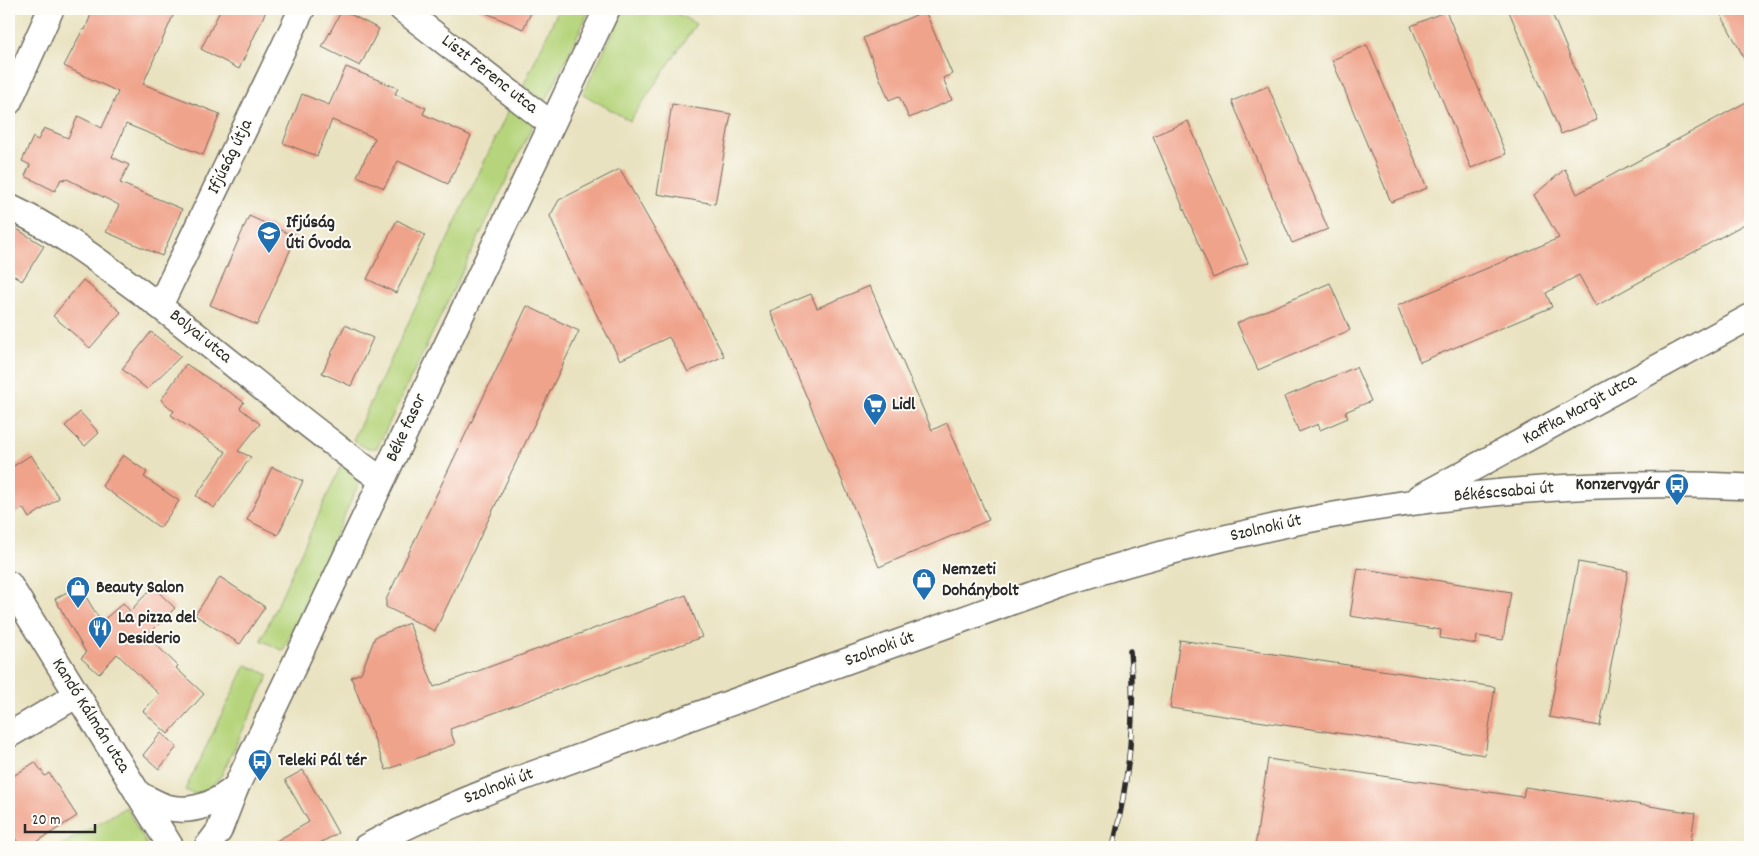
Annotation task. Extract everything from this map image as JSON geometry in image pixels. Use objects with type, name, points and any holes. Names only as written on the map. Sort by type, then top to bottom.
[{"type":"street","points":[[9,102],[51,9]]},
{"type":"street","name":"Ifjúság útja","points":[[160,305],[302,9]]},
{"type":"street","name":"Liszt Ferenc utca","points":[[402,9],[552,124]]},
{"type":"street","name":"Béke fasor","points":[[214,842],[236,787],[607,9]]},
{"type":"street","name":"Bolyai utca","points":[[9,207],[65,236],[160,305],[342,452],[382,480]]},
{"type":"street","name":"Kaffka Margit utca","points":[[1409,503],[1750,317]]},
{"type":"street","name":"Békéscsabai út","points":[[1409,503],[1497,492],[1595,486],[1750,487]]},
{"type":"street","name":"Szolnoki út","points":[[366,847],[397,830],[522,778],[1087,576],[1139,559],[1303,520],[1409,503]]},
{"type":"street","name":"Kandó Kálmán utca","points":[[9,584],[171,847]]},
{"type":"street","points":[[9,736],[77,695]]},
{"type":"street","points":[[138,794],[166,807],[180,808],[206,806],[222,798],[236,787]]},
{"type":"green space","points":[[559,9],[590,9],[546,101],[523,86]]},
{"type":"green space","points":[[624,9],[669,9],[696,24],[630,121],[583,94]]},
{"type":"green space","points":[[511,105],[533,125],[377,448],[366,448],[353,440]]},
{"type":"green space","points":[[343,461],[357,471],[359,483],[283,651],[261,640]]},
{"type":"green space","points":[[246,665],[269,675],[221,776],[208,790],[194,794],[185,790]]},
{"type":"green space","points":[[126,807],[148,847],[58,847]]},
{"type":"building","points":[[93,9],[176,9],[143,84],[220,114],[203,155],[126,124],[112,157],[129,165],[120,183],[182,209],[162,256],[106,232],[119,205],[65,178],[64,180],[61,179],[55,191],[25,176],[30,165],[22,161],[33,137],[38,140],[44,128],[68,138],[78,116],[102,128],[118,92],[64,66],[83,29],[85,30]]},
{"type":"building","points":[[221,9],[267,9],[239,69],[201,49]]},
{"type":"building","points":[[477,9],[533,9],[523,29]]},
{"type":"building","points":[[1508,9],[1550,9],[1597,120],[1561,134]]},
{"type":"building","points":[[1718,9],[1750,9],[1750,69]]},
{"type":"building","points":[[342,10],[379,29],[360,66],[322,47]]},
{"type":"building","points":[[925,11],[952,74],[943,78],[952,100],[909,118],[899,96],[889,100],[863,38]]},
{"type":"building","points":[[1446,11],[1506,154],[1471,168],[1411,26]]},
{"type":"building","points":[[1367,45],[1427,188],[1391,202],[1332,60]]},
{"type":"building","points":[[346,67],[398,88],[395,94],[426,108],[423,114],[471,136],[448,184],[398,161],[384,188],[357,176],[375,138],[332,120],[317,156],[283,143],[302,94],[329,105]]},
{"type":"building","points":[[1268,86],[1328,229],[1292,243],[1232,101]]},
{"type":"building","points":[[1750,100],[1750,221],[1596,306],[1579,275],[1546,293],[1552,307],[1420,362],[1397,306],[1559,238],[1534,195],[1565,169],[1577,194]]},
{"type":"building","points":[[672,104],[731,114],[715,204],[657,194]]},
{"type":"building","points":[[1188,121],[1248,263],[1213,278],[1153,136]]},
{"type":"building","points":[[620,169],[688,288],[724,356],[688,372],[669,337],[620,360],[571,265],[550,216],[559,200]]},
{"type":"building","points":[[249,216],[296,237],[257,325],[210,305]]},
{"type":"building","points":[[397,220],[425,235],[396,293],[367,279]]},
{"type":"building","points":[[9,224],[44,246],[22,281],[9,272]]},
{"type":"building","points":[[83,280],[121,312],[90,348],[53,316]]},
{"type":"building","points":[[1330,283],[1350,330],[1258,370],[1237,323]]},
{"type":"building","name":"Lidl","points":[[870,286],[932,430],[947,423],[989,520],[879,567],[770,311],[811,294],[817,308]]},
{"type":"building","points":[[527,306],[579,331],[435,631],[386,607],[386,600]]},
{"type":"building","points":[[345,325],[373,338],[351,386],[322,373]]},
{"type":"building","points":[[151,332],[181,356],[147,389],[122,369]]},
{"type":"building","points":[[186,364],[244,402],[240,408],[260,424],[238,451],[251,457],[214,508],[196,496],[226,452],[171,415],[174,411],[161,400]]},
{"type":"building","points":[[1356,367],[1371,401],[1345,412],[1348,418],[1320,430],[1318,424],[1299,432],[1284,397]]},
{"type":"building","points":[[80,412],[99,433],[85,446],[65,426]]},
{"type":"building","points":[[31,455],[59,498],[29,518],[23,508],[9,517],[9,469]]},
{"type":"building","points":[[123,455],[147,472],[144,477],[179,501],[160,528],[102,486]]},
{"type":"building","points":[[272,467],[303,481],[278,535],[247,520]]},
{"type":"building","points":[[1578,562],[1628,571],[1600,726],[1549,717]]},
{"type":"building","points":[[1358,568],[1511,592],[1503,640],[1477,636],[1476,644],[1440,638],[1441,630],[1350,616]]},
{"type":"building","points":[[220,577],[265,607],[240,644],[195,615]]},
{"type":"building","points":[[79,585],[101,622],[123,603],[130,611],[153,587],[175,608],[147,636],[178,666],[176,668],[204,694],[168,734],[143,711],[159,694],[117,654],[99,674],[81,658],[86,653],[55,599]]},
{"type":"building","points":[[686,595],[702,637],[450,729],[455,744],[386,770],[351,677],[361,673],[375,637],[409,623],[434,687]]},
{"type":"building","points":[[1180,640],[1495,687],[1485,755],[1170,708]]},
{"type":"building","points":[[161,733],[177,747],[159,769],[143,755]]},
{"type":"building","points":[[1268,759],[1523,797],[1525,787],[1695,813],[1690,847],[1255,847]]},
{"type":"building","points":[[35,762],[45,776],[49,773],[77,816],[29,847],[21,847],[9,829],[9,779]]},
{"type":"building","points":[[303,770],[338,833],[313,847],[266,847],[309,822],[285,780]]},
{"type":"railway","points":[[1113,847],[1130,749],[1132,725],[1130,651]]},
{"type":"place","name":"Ifjúság Úti Óvoda","points":[[269,254]]},
{"type":"place","name":"Lidl","points":[[875,426]]},
{"type":"place","name":"Konzervgyár","points":[[1677,506]]},
{"type":"place","name":"Nemzeti Dohánybolt","points":[[924,601]]},
{"type":"place","name":"Beauty Salon","points":[[78,609]]},
{"type":"place","name":"La pizza del Desiderio","points":[[100,649]]},
{"type":"place","name":"Teleki Pál tér","points":[[260,782]]}]
